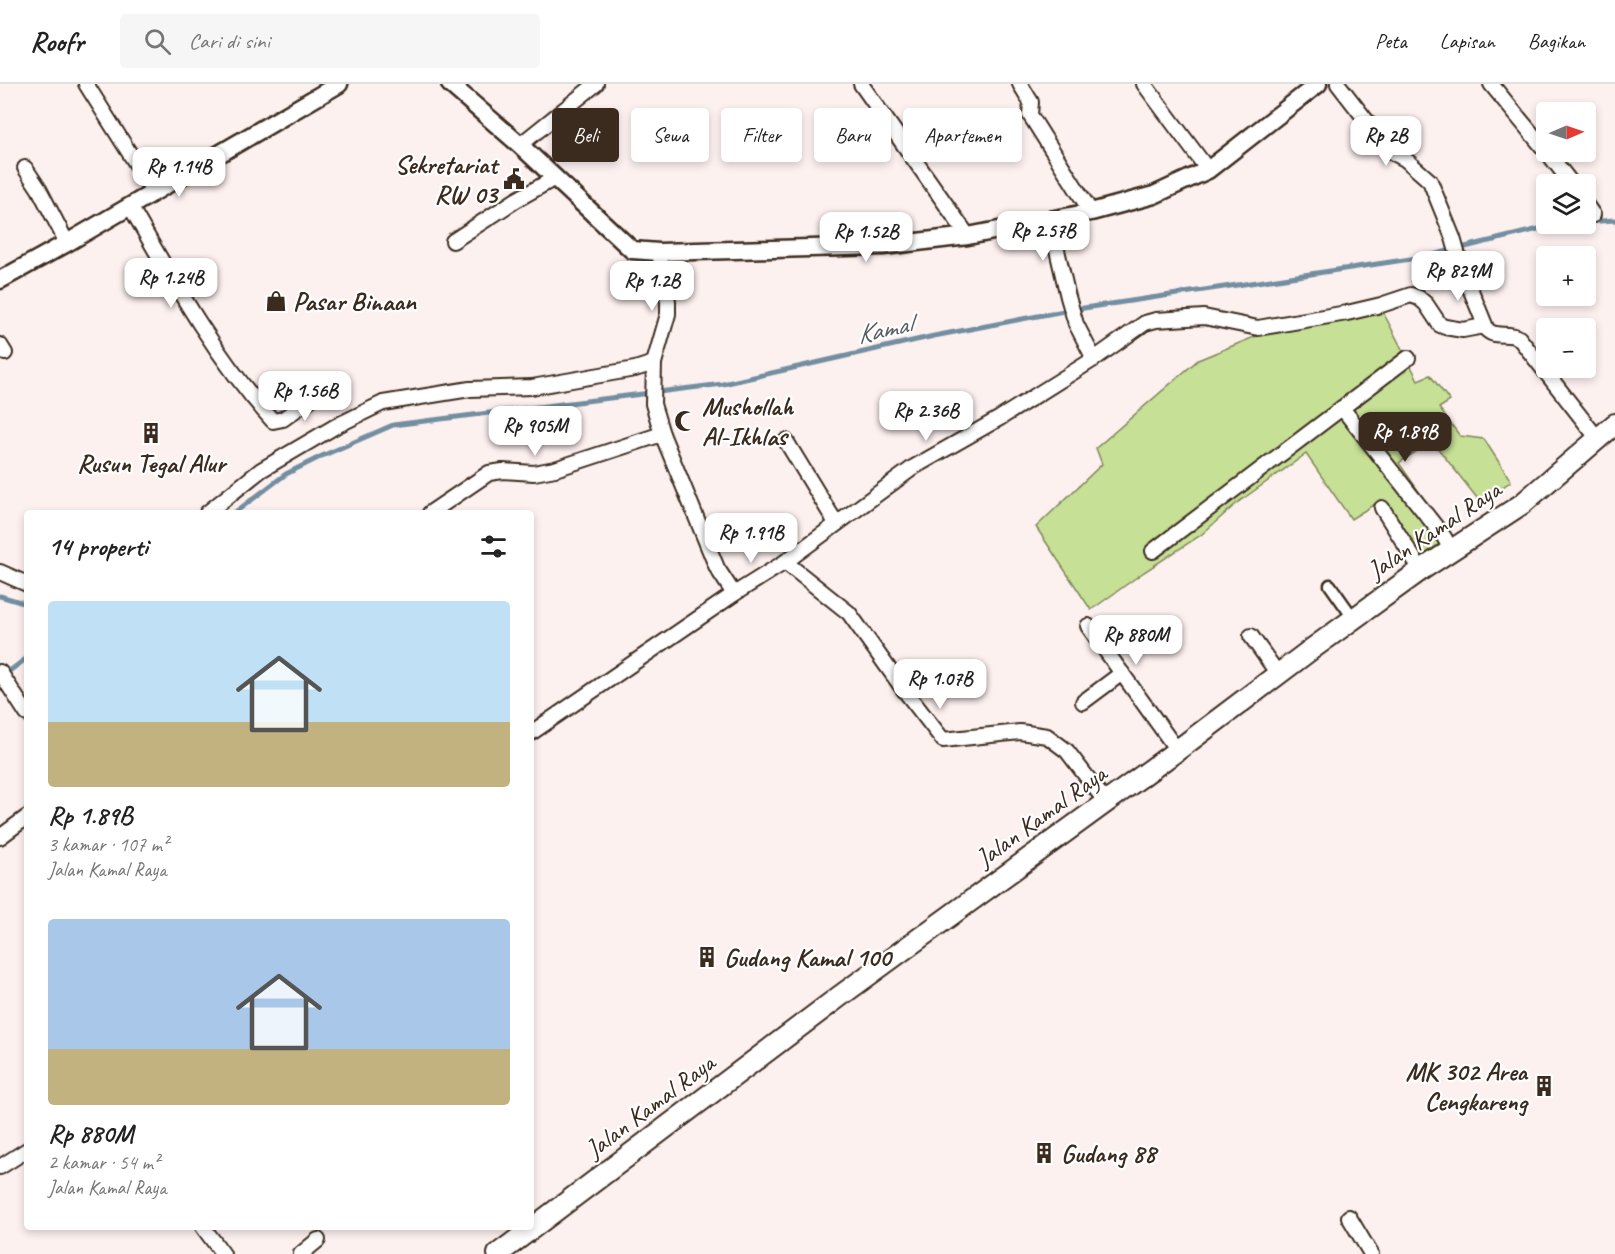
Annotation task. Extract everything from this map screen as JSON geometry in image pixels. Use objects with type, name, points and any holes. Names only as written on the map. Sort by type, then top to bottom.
[{"type":"main road","name":"Jalan Kamal Raya","points":[[534,1227],[840,996],[1353,619],[1421,570],[1522,504],[1615,424]]},
{"type":"main road","name":"Jalan Kamal Raya","points":[[498,1254],[530,1230]]},
{"type":"street","points":[[86,84],[154,192]]},
{"type":"street","points":[[0,280],[339,84]]},
{"type":"street","points":[[450,84],[520,145],[633,250],[659,252],[883,246],[968,236],[1091,212],[1154,195],[1208,170],[1316,85]]},
{"type":"street","points":[[520,145],[596,84]]},
{"type":"street","points":[[861,84],[968,236]]},
{"type":"street","points":[[1020,84],[1031,102],[1030,115],[1091,212]]},
{"type":"street","points":[[1144,84],[1208,170]]},
{"type":"street","points":[[1338,84],[1390,151],[1405,159],[1430,181],[1484,326],[1495,335],[1510,334],[1520,338],[1598,439]]},
{"type":"street","points":[[1491,84],[1536,138]]},
{"type":"street","points":[[1555,162],[1564,174]]},
{"type":"street","points":[[25,168],[39,189],[67,243]]},
{"type":"street","points":[[453,241],[555,178]]},
{"type":"street","points":[[130,206],[185,302],[257,404],[272,420],[283,419],[337,380]]},
{"type":"street","points":[[1050,220],[1068,297],[1077,324],[1094,360]]},
{"type":"street","points":[[659,252],[668,307],[653,367],[653,404],[662,434],[717,568],[734,594]]},
{"type":"street","points":[[534,731],[734,594],[785,562],[914,467],[1000,418],[1094,360],[1145,323],[1156,320],[1212,317],[1241,326],[1258,328],[1347,314],[1411,295],[1426,304],[1440,325],[1463,330],[1484,326]]},
{"type":"street","points":[[1153,551],[1408,358]]},
{"type":"street","points":[[211,510],[261,470],[336,426],[383,403],[470,389],[532,387],[653,367]]},
{"type":"street","points":[[1342,408],[1444,537],[1451,550]]},
{"type":"street","points":[[434,510],[489,473],[503,471],[534,473],[555,469],[662,434]]},
{"type":"street","points":[[786,441],[836,523]]},
{"type":"street","points":[[1382,508],[1421,570]]},
{"type":"street","points":[[785,562],[849,613],[943,740],[1020,732],[1047,736],[1067,751],[1106,802]]},
{"type":"street","points":[[0,572],[24,583]]},
{"type":"street","points":[[1330,585],[1353,619]]},
{"type":"street","points":[[1088,626],[1177,750]]},
{"type":"street","points":[[1251,636],[1278,674]]},
{"type":"street","points":[[0,672],[24,709]]},
{"type":"street","points":[[1083,702],[1122,673]]},
{"type":"street","points":[[0,837],[24,819]]},
{"type":"street","points":[[0,1167],[24,1152]]},
{"type":"street","points":[[1349,1217],[1371,1254]]},
{"type":"street","points":[[205,1230],[223,1254]]},
{"type":"street","points":[[301,1254],[318,1240]]},
{"type":"green space","points":[[1382,310],[1418,380],[1430,375],[1450,401],[1439,408],[1460,436],[1484,439],[1511,481],[1481,503],[1432,441],[1399,463],[1450,536],[1420,558],[1378,502],[1351,519],[1306,454],[1237,503],[1201,535],[1091,610],[1036,527],[1102,464],[1096,448],[1198,360],[1259,335]]},
{"type":"waterway","name":"Kamal","points":[[1596,221],[1615,220]]},
{"type":"waterway","name":"Kamal","points":[[238,510],[286,474],[393,425],[723,384],[934,336],[1064,311],[1424,257],[1536,230]]},
{"type":"waterway","name":"Kamal","points":[[0,596],[24,603]]},
{"type":"waterway","points":[[4,675],[24,660]]},
{"type":"place","name":"Sekretariat RW 03","points":[[514,179]]},
{"type":"place","name":"Pasar Binaan","points":[[276,301]]},
{"type":"place","name":"Mushollah Al-Ikhlas","points":[[685,421]]},
{"type":"place","name":"Rusun Tegal Alur","points":[[151,433]]},
{"type":"place","name":"Gudang Kamal 100","points":[[707,957]]},
{"type":"place","name":"MK 302 Area Cengkareng","points":[[1544,1086]]},
{"type":"place","name":"Gudang 88","points":[[1044,1153]]}]
